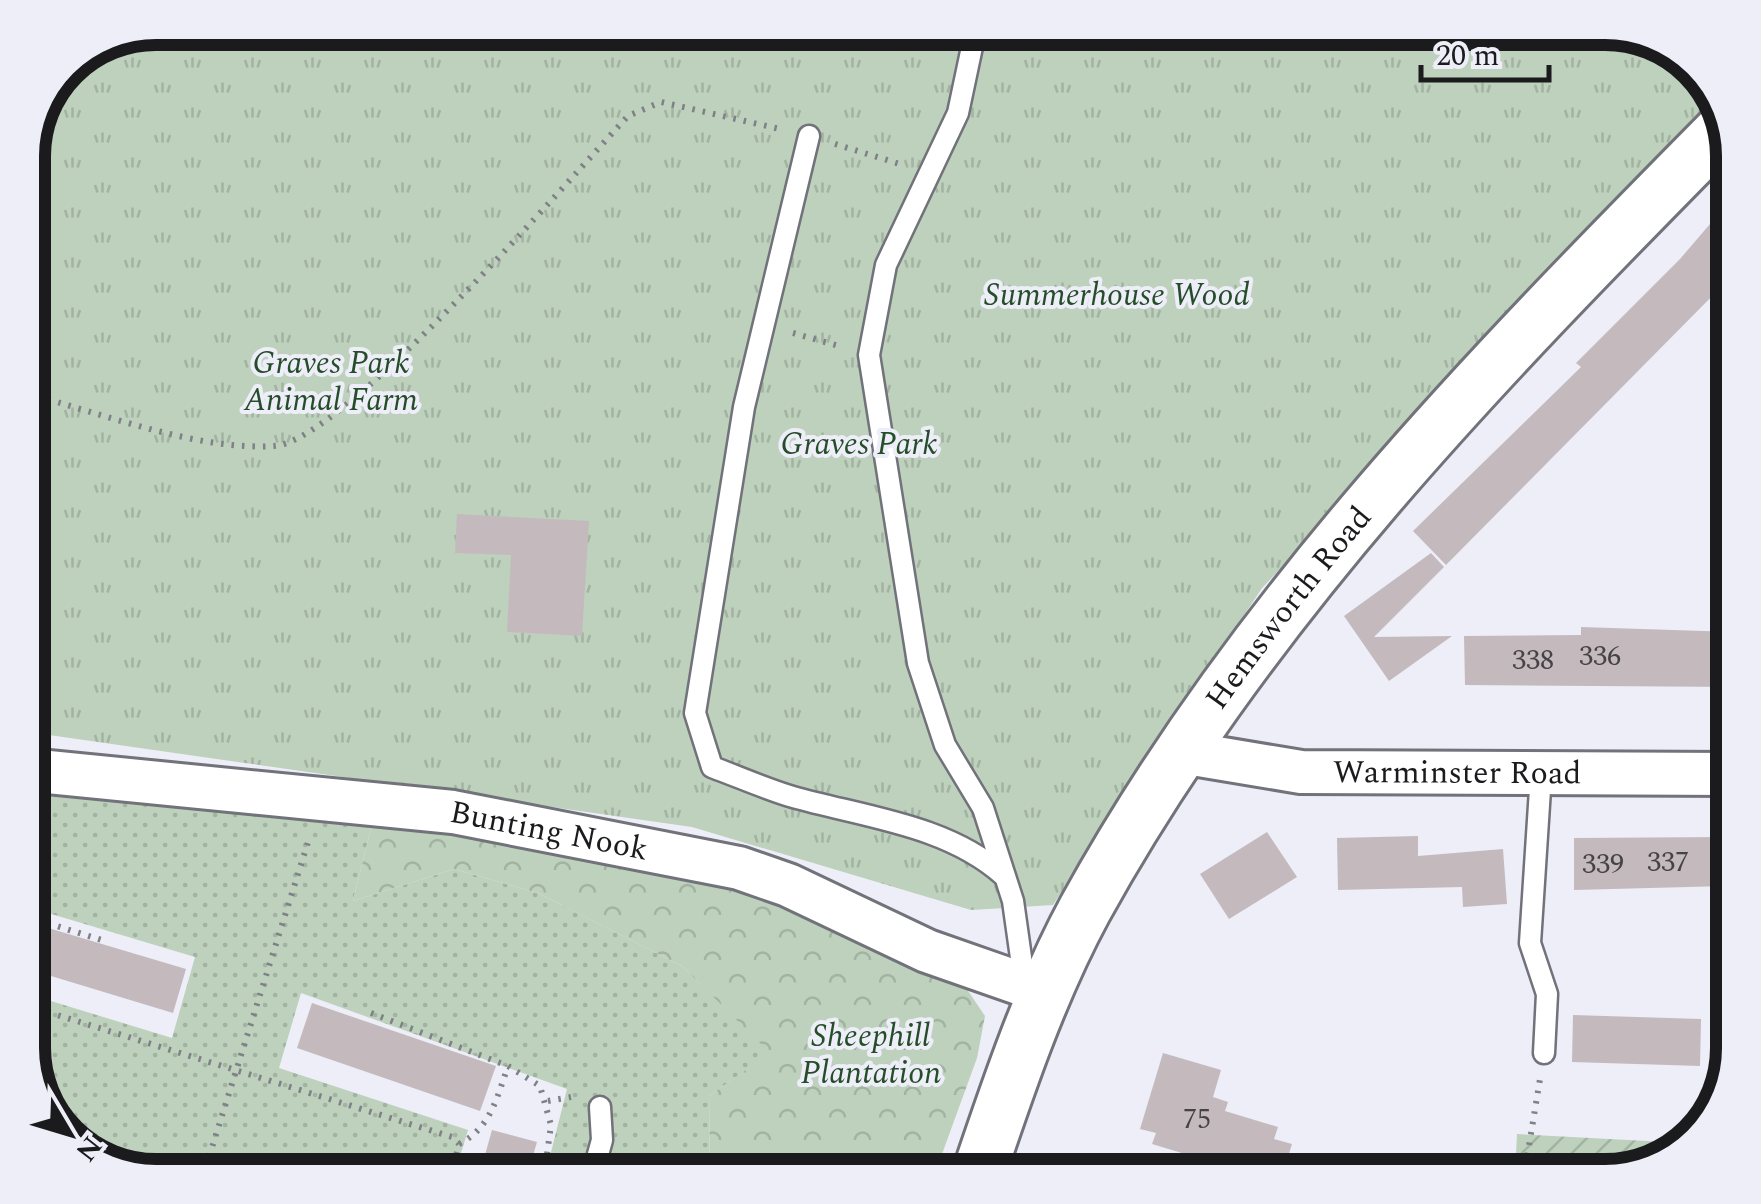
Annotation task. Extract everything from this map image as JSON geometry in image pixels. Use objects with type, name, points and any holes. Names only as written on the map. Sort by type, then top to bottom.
[{"type":"street","name":"Hemsworth Road","points":[[983,1159],[1036,990],[1181,752],[1256,642],[1430,433],[1714,138]]},
{"type":"street","name":"Warminster Road","points":[[1181,752],[1301,772],[1716,774]]},
{"type":"street","name":"Bunting Nook","points":[[45,771],[323,796],[453,812],[739,868],[837,907],[927,952],[1036,990]]},
{"type":"lane","points":[[972,45],[958,113],[886,264],[869,355],[918,664],[945,744],[982,808],[1036,990]]},
{"type":"lane","points":[[809,136],[744,407],[695,713],[712,767],[788,796],[915,828],[976,850],[1004,877]]},
{"type":"lane","points":[[1541,774],[1530,943],[1547,994],[1544,1053]]},
{"type":"lane","points":[[597,1159],[602,1140],[600,1106]]},
{"type":"path","points":[[45,398],[213,442],[278,446],[336,416],[396,362],[628,116]]},
{"type":"path","points":[[764,325],[869,355]]},
{"type":"path","points":[[207,1159],[323,796]]},
{"type":"path","points":[[45,922],[108,942]]},
{"type":"path","points":[[45,1011],[452,1137],[459,1144]]},
{"type":"path","points":[[371,1013],[508,1066],[540,1086],[548,1101],[551,1124],[546,1159]]},
{"type":"path","points":[[1527,1159],[1544,1053]]},
{"type":"path","points":[[455,1159],[459,1144],[477,1135],[489,1118],[508,1066]]},
{"type":"green space","name":"Graves Park","points":[[156,45],[1605,45],[1654,56],[1678,73],[1697,95],[1708,116],[1262,588],[1053,905],[971,910],[692,827],[45,734],[45,149],[53,114],[64,95],[95,64],[114,53]]},
{"type":"green space","points":[[45,789],[372,824],[353,901],[454,869],[538,893],[682,966],[771,1053],[709,1096],[710,1159],[549,1159],[567,1089],[301,993],[279,1068],[468,1130],[459,1159],[156,1159],[107,1148],[73,1121],[53,1090],[45,1055],[45,999],[172,1038],[195,957],[45,912]]},
{"type":"green space","name":"Sheephill Plantation","points":[[372,824],[465,833],[730,877],[960,979],[985,1016],[977,1058],[940,1159],[710,1159],[709,1096],[770,1053],[682,966],[538,893],[454,869],[353,901]]},
{"type":"green space","points":[[1517,1134],[1663,1142],[1619,1158],[1516,1159]]},
{"type":"building","points":[[1716,217],[1716,292],[1446,565],[1413,531],[1581,367],[1576,363],[1680,259]]},
{"type":"building","points":[[457,514],[589,521],[582,636],[507,632],[511,555],[455,553]]},
{"type":"building","points":[[1431,553],[1444,567],[1374,637],[1452,636],[1389,681],[1344,616]]},
{"type":"building","points":[[1581,627],[1716,631],[1716,687],[1465,685],[1464,636],[1581,635]]},
{"type":"building","points":[[1267,832],[1297,877],[1229,919],[1200,874]]},
{"type":"building","points":[[1418,836],[1418,856],[1503,849],[1507,904],[1463,907],[1462,887],[1338,890],[1337,838]]},
{"type":"building","points":[[1716,837],[1716,886],[1574,890],[1574,838]]},
{"type":"building","points":[[45,927],[186,969],[173,1013],[45,974]]},
{"type":"building","points":[[312,1003],[496,1066],[480,1111],[297,1048]]},
{"type":"building","points":[[1573,1015],[1701,1019],[1700,1066],[1572,1062]]},
{"type":"building","points":[[1163,1053],[1221,1070],[1213,1097],[1228,1102],[1225,1111],[1278,1127],[1274,1139],[1292,1144],[1287,1159],[1202,1159],[1152,1144],[1156,1133],[1140,1129]]},
{"type":"building","points":[[492,1130],[537,1142],[532,1159],[484,1159]]},
{"type":"park label","name":"Summerhouse Wood","points":[[1117,295]]},
{"type":"park label","name":"Graves Park Animal Farm","points":[[331,382]]}]
